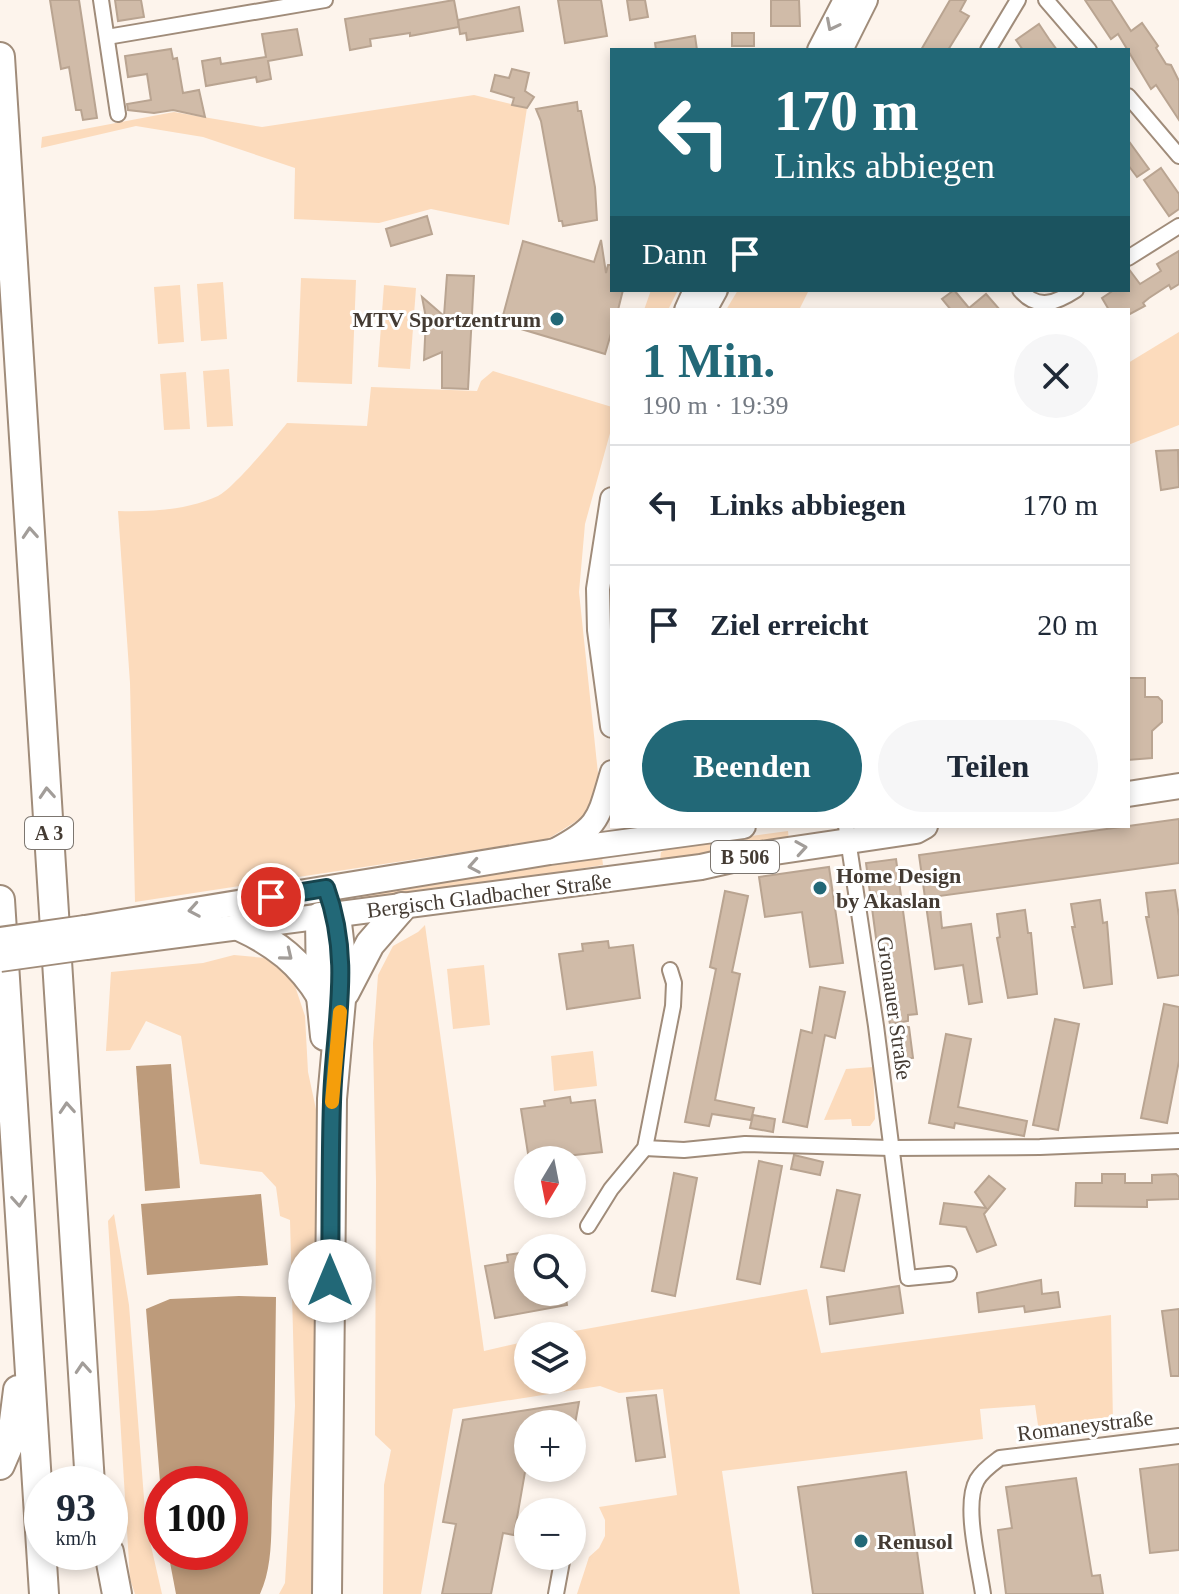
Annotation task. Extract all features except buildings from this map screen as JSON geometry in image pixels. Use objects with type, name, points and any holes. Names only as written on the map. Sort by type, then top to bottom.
[{"type":"highway","name":"A 3","points":[[0,57],[90,1466]]},
{"type":"highway","points":[[0,900],[44,1594]]},
{"type":"highway","points":[[331,998],[370,944],[402,907]]},
{"type":"highway","points":[[327,1594],[331,998],[341,957],[328,916]]},
{"type":"highway","points":[[241,927],[283,950],[331,998]]},
{"type":"highway","points":[[0,1465],[15,1423],[25,1306]]},
{"type":"highway","points":[[95,1570],[97,1594]]},
{"type":"highway","points":[[112,1570],[117,1594]]},
{"type":"main road","points":[[820,48],[845,0]]},
{"type":"main road","points":[[842,48],[866,0]]},
{"type":"main road","points":[[610,512],[598,589],[599,630],[610,711]]},
{"type":"main road","points":[[550,852],[586,834],[595,822],[610,778]]},
{"type":"main road","points":[[1130,794],[1179,786]]},
{"type":"main road","name":"Bergisch Gladbacher Straße","points":[[0,959],[86,937],[326,888],[550,852],[637,833],[701,828]]},
{"type":"main road","name":"Bergisch Gladbacher Straße","points":[[0,940],[241,927],[641,876],[847,833],[916,831],[921,828]]},
{"type":"main road","name":"Bergisch Gladbacher Straße","points":[[637,833],[641,876]]},
{"type":"main road","points":[[326,888],[328,916]]},
{"type":"street","points":[[101,0],[118,114]]},
{"type":"street","points":[[107,37],[325,0]]},
{"type":"street","points":[[989,48],[1018,0]]},
{"type":"street","points":[[1046,0],[1087,48]]},
{"type":"street","points":[[1130,98],[1179,156]]},
{"type":"street","points":[[1130,257],[1179,226]]},
{"type":"street","points":[[1022,292],[1026,298],[1044,304],[1059,301],[1073,292]]},
{"type":"street","name":"Gronauer Straße","points":[[847,833],[908,1278],[949,1274]]},
{"type":"street","points":[[588,1226],[611,1189],[645,1148],[673,1006],[674,983],[670,970]]},
{"type":"street","points":[[645,1148],[684,1150],[745,1144],[891,1148],[1040,1147],[1179,1141]]},
{"type":"street","name":"Romaneystraße","points":[[983,1594],[971,1506],[979,1476],[1000,1458],[1179,1436]]},
{"type":"street","points":[[556,1594],[560,1570]]},
{"type":"shaded area","points":[[474,95],[527,108],[509,225],[431,209],[379,223],[294,219],[295,168],[203,137],[136,126],[41,148],[42,137],[174,112],[262,127]]},
{"type":"shaded area","points":[[301,278],[356,280],[352,384],[297,382]]},
{"type":"shaded area","points":[[223,282],[227,339],[201,341],[197,284]]},
{"type":"shaded area","points":[[180,285],[184,342],[158,344],[154,287]]},
{"type":"shaded area","points":[[384,285],[416,288],[410,369],[378,367]]},
{"type":"shaded area","points":[[650,292],[677,292],[669,308],[645,308]]},
{"type":"shaded area","points":[[737,292],[808,292],[800,308],[727,308]]},
{"type":"shaded area","points":[[1179,332],[1179,425],[1130,444],[1130,362]]},
{"type":"shaded area","points":[[229,369],[233,426],[207,427],[203,371]]},
{"type":"shaded area","points":[[493,371],[610,406],[610,433],[585,524],[579,592],[599,783],[586,815],[548,839],[135,902],[130,683],[118,511],[169,509],[218,496],[243,474],[287,423],[367,426],[371,387],[477,391],[481,381]]},
{"type":"shaded area","points":[[186,372],[190,429],[164,430],[160,374]]},
{"type":"shaded area","points":[[788,831],[789,841],[673,866],[660,861],[661,852],[672,847]]},
{"type":"shaded area","points":[[602,857],[603,865],[362,903],[361,896]]},
{"type":"shaded area","points":[[425,925],[484,1351],[514,1344],[514,1394],[549,1394],[453,1409],[421,1594],[383,1594],[384,1485],[391,1450],[375,1435],[373,1043],[378,975],[393,946]]},
{"type":"shaded area","points":[[234,955],[266,958],[292,977],[305,1016],[308,1072],[323,1142],[316,1594],[279,1594],[285,1583],[295,1406],[290,1220],[280,1216],[276,1187],[262,1172],[200,1164],[181,1036],[146,1021],[130,1050],[106,1051],[111,972],[203,963]]},
{"type":"shaded area","points":[[484,965],[490,1025],[453,1029],[447,969]]},
{"type":"shaded area","points":[[593,1051],[597,1086],[554,1091],[551,1056]]},
{"type":"shaded area","points":[[171,1064],[180,1188],[145,1191],[136,1066]]},
{"type":"shaded area","points":[[873,1067],[875,1119],[870,1126],[852,1126],[851,1119],[824,1120],[846,1069]]},
{"type":"shaded area","points":[[261,1194],[268,1265],[147,1275],[141,1204]]},
{"type":"shaded area","points":[[114,1214],[129,1305],[144,1498],[144,1570],[157,1570],[162,1594],[135,1594],[130,1579],[128,1466],[123,1466],[108,1221]]},
{"type":"shaded area","points":[[807,1289],[821,1353],[1111,1315],[1113,1423],[1039,1432],[1035,1405],[980,1409],[983,1439],[722,1471],[740,1594],[577,1594],[589,1557],[599,1548],[605,1536],[605,1520],[599,1507],[677,1495],[663,1389],[619,1393],[600,1386],[586,1388],[586,1329]]},
{"type":"shaded area","points":[[276,1297],[271,1537],[267,1572],[260,1594],[176,1594],[171,1570],[248,1570],[248,1466],[159,1466],[146,1309],[170,1299]]},
{"type":"slow traffic","points":[[332,1102],[340,1012]]},
{"type":"place","name":"MTV Sportzentrum","points":[[557,319]]},
{"type":"place","name":"Home Design by Akaslan","points":[[820,888]]},
{"type":"place","name":"Renusol","points":[[861,1541]]},
{"type":"route","points":[[271,897],[326,888],[336,915],[341,957],[341,1000],[332,1099],[330,1281]]}]
